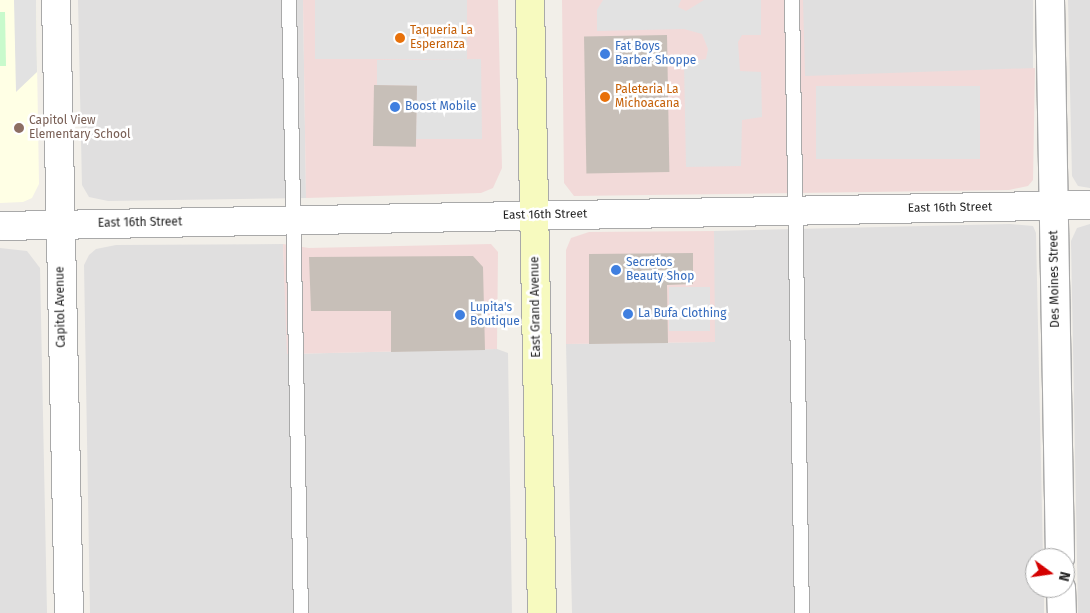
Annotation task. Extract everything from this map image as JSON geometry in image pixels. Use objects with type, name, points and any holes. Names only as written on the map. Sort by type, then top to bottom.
[{"type":"main road","name":"East Grand Avenue","points":[[530,0],[542,613]]},
{"type":"street","name":"Capitol Avenue","points":[[56,0],[69,613]]},
{"type":"street","name":"Des Moines Street","points":[[1050,0],[1060,548]]},
{"type":"street","name":"East 16th Street","points":[[0,226],[1090,205]]},
{"type":"street","points":[[1061,598],[1062,613]]},
{"type":"lane","points":[[289,0],[301,613]]},
{"type":"lane","points":[[792,0],[797,211],[802,613]]},
{"type":"shaded area","name":"Capitol View Elementary School","points":[[0,0],[36,0],[39,184],[32,198],[23,202],[0,203]]},
{"type":"shaded area","points":[[14,0],[36,0],[37,72],[16,92]]},
{"type":"shaded area","points":[[78,0],[303,0],[306,198],[108,201],[89,197],[82,185]]},
{"type":"shaded area","points":[[303,0],[498,0],[502,168],[493,188],[481,193],[306,198]]},
{"type":"shaded area","points":[[315,0],[467,0],[467,59],[315,59]]},
{"type":"shaded area","points":[[562,0],[803,0],[805,76],[1035,68],[1033,180],[1028,186],[1009,190],[574,196],[564,183]]},
{"type":"shaded area","points":[[603,0],[681,0],[678,7],[686,11],[704,0],[761,0],[761,35],[742,35],[738,42],[740,71],[761,72],[762,117],[742,120],[741,166],[686,167],[684,62],[706,59],[708,49],[702,34],[684,29],[597,31],[597,10]]},
{"type":"shaded area","points":[[803,0],[1033,0],[1033,76],[803,76]]},
{"type":"shaded area","points":[[1068,0],[1090,0],[1090,188],[1078,186],[1072,176]]},
{"type":"shaded area","points":[[481,59],[482,139],[416,139],[417,86],[377,85],[377,60]]},
{"type":"shaded area","points":[[816,86],[980,86],[980,159],[816,159]]},
{"type":"shaded area","points":[[1010,224],[1033,226],[1036,233],[1043,548],[1025,548],[1025,598],[1044,598],[1044,613],[572,613],[566,344],[714,342],[714,231]]},
{"type":"shaded area","points":[[1090,224],[1090,613],[1078,613],[1071,241],[1077,228]]},
{"type":"shaded area","points":[[714,231],[715,342],[566,344],[566,250],[571,238],[589,232]]},
{"type":"shaded area","points":[[283,244],[288,354],[497,349],[508,353],[512,613],[90,613],[84,265],[89,255],[96,249],[116,245]]},
{"type":"shaded area","points":[[283,244],[309,248],[491,244],[498,252],[497,349],[287,354]]},
{"type":"shaded area","points":[[0,248],[27,251],[40,268],[47,613],[0,613]]},
{"type":"shaded area","points":[[669,287],[710,287],[710,331],[669,331]]},
{"type":"green space","points":[[0,12],[5,12],[6,66],[0,66]]},
{"type":"building","points":[[667,35],[669,172],[586,173],[584,36]]},
{"type":"building","name":"Boost Mobile","points":[[374,85],[417,86],[416,147],[373,146]]},
{"type":"building","points":[[693,253],[693,284],[667,285],[668,343],[589,344],[589,254]]},
{"type":"building","points":[[473,256],[483,267],[485,350],[391,352],[391,311],[311,311],[309,257]]},
{"type":"place","name":"Taqueria La Esperanza","points":[[400,38]]},
{"type":"place","name":"Fat Boys Barber Shoppe","points":[[605,54]]},
{"type":"place","name":"Paleteria La Michoacana","points":[[605,97]]},
{"type":"place","name":"Boost Mobile","points":[[395,107]]},
{"type":"place","name":"Capitol View Elementary School","points":[[19,128]]},
{"type":"place","name":"Secretos Beauty Shop","points":[[616,270]]},
{"type":"place","name":"La Bufa Clothing","points":[[628,314]]},
{"type":"place","name":"Lupita's Boutique","points":[[460,315]]}]
